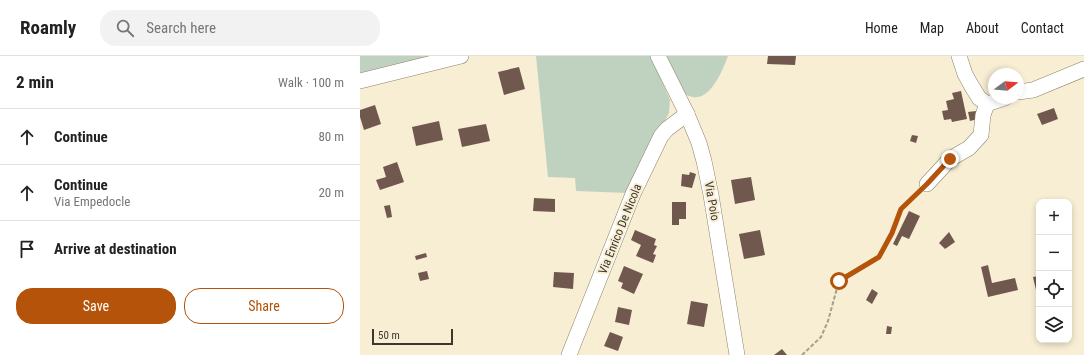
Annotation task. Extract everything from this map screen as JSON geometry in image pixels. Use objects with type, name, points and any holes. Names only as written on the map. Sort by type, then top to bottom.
[{"type":"street","points":[[360,82],[461,56]]},
{"type":"street","name":"Via Poio","points":[[658,56],[687,114],[699,143],[706,167],[737,355]]},
{"type":"street","points":[[927,184],[950,159],[969,148],[981,135],[983,115],[987,104],[979,98],[971,85],[965,74],[959,56]]},
{"type":"street","points":[[1024,91],[1033,90],[1084,69]]},
{"type":"street","name":"Via Enrico De Nicola","points":[[569,355],[633,194],[661,136],[667,129],[687,114]]},
{"type":"path","points":[[802,355],[821,337],[828,321],[839,281],[879,257],[892,233],[901,209],[927,184]]},
{"type":"green space","points":[[360,56],[432,56],[360,74]]},
{"type":"green space","points":[[536,56],[651,56],[670,100],[669,113],[628,193],[576,191],[575,178],[548,177]]},
{"type":"green space","points":[[666,56],[728,56],[711,89],[699,97],[693,97],[687,95],[683,91]]},
{"type":"building","points":[[768,56],[796,56],[795,65],[767,64]]},
{"type":"building","points":[[519,67],[525,89],[504,95],[498,72]]},
{"type":"building","points":[[961,91],[967,119],[952,122],[951,119],[944,120],[942,111],[948,110],[946,101],[954,99],[952,93]]},
{"type":"building","points":[[375,105],[381,124],[364,130],[360,117],[360,110]]},
{"type":"building","points":[[1054,108],[1058,119],[1042,125],[1037,114]]},
{"type":"building","points":[[976,111],[978,119],[970,121],[968,112]]},
{"type":"building","points":[[439,121],[443,140],[416,146],[412,127]]},
{"type":"building","points":[[486,124],[490,141],[462,147],[458,129]]},
{"type":"building","points":[[912,135],[918,136],[916,143],[910,141]]},
{"type":"building","points":[[397,162],[404,182],[380,190],[376,180],[386,177],[383,167]]},
{"type":"building","points":[[690,172],[696,174],[692,188],[681,186],[682,174],[689,175]]},
{"type":"building","points":[[751,177],[755,200],[735,204],[731,180]]},
{"type":"building","points":[[534,198],[555,199],[555,212],[533,211]]},
{"type":"building","points":[[672,202],[686,202],[686,219],[679,219],[679,225],[672,225]]},
{"type":"building","points":[[390,205],[392,217],[387,218],[384,206]]},
{"type":"building","points":[[909,211],[920,216],[909,239],[902,236],[897,246],[893,244]]},
{"type":"building","points":[[635,230],[656,239],[654,245],[657,246],[653,254],[656,255],[653,263],[636,256],[641,245],[631,240]]},
{"type":"building","points":[[760,230],[765,255],[744,259],[739,234]]},
{"type":"building","points":[[949,232],[955,242],[945,249],[939,243]]},
{"type":"building","points":[[426,253],[427,257],[416,260],[415,256]]},
{"type":"building","points":[[988,265],[992,283],[1015,278],[1018,290],[988,297],[981,267]]},
{"type":"building","points":[[624,266],[643,274],[634,294],[621,288],[623,283],[618,281]]},
{"type":"building","points":[[427,271],[429,279],[420,281],[418,273]]},
{"type":"building","points":[[554,272],[574,273],[573,289],[553,287]]},
{"type":"building","points":[[1036,276],[1036,290],[1033,277]]},
{"type":"building","points":[[872,289],[878,293],[872,304],[866,300]]},
{"type":"building","points":[[691,301],[708,304],[704,327],[687,324]]},
{"type":"building","points":[[618,307],[632,310],[629,325],[615,322]]},
{"type":"building","points":[[887,326],[892,327],[891,334],[886,334]]},
{"type":"building","points":[[610,332],[623,337],[618,351],[604,346]]},
{"type":"building","points":[[782,349],[787,355],[774,355]]},
{"type":"route","points":[[839,281],[879,257],[892,233],[901,209],[950,159]]}]
